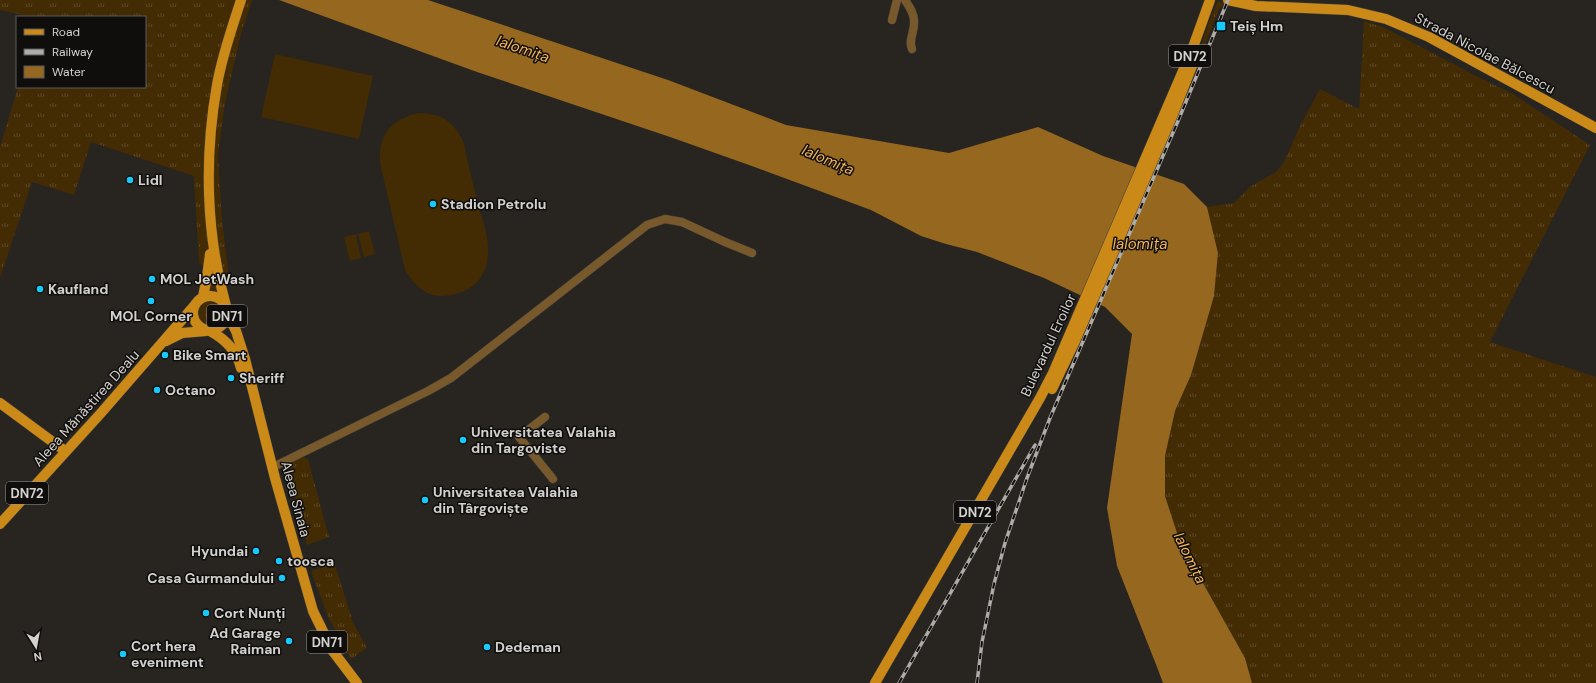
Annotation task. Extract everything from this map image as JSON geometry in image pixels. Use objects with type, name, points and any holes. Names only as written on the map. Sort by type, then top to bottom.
[{"type":"main road","points":[[203,297],[209,268],[211,228],[209,169],[212,122],[219,73],[241,0]]},
{"type":"main road","name":"Bulevardul Eroilor","points":[[1170,112],[1210,0]]},
{"type":"main road","name":"Bulevardul Eroilor","points":[[875,683],[1040,398],[1072,339],[1197,53],[1210,18],[1214,0]]},
{"type":"main road","name":"Strada Nicolae Bălcescu","points":[[1235,1],[1256,6],[1348,10],[1386,18],[1429,37],[1596,128]]},
{"type":"main road","name":"Aleea Sinaia","points":[[211,228],[216,269],[226,309],[236,331],[247,365],[273,467],[313,611],[332,650],[357,683]]},
{"type":"main road","name":"DN71","points":[[194,306],[203,297],[208,296],[218,298],[226,309],[224,323],[215,330],[208,331]]},
{"type":"main road","name":"Aleea Sinaia","points":[[194,306],[192,316],[194,321],[201,329],[221,338],[236,354],[308,612],[325,648],[350,683]]},
{"type":"main road","name":"Aleea Mănăstirea Dealu","points":[[0,524],[194,306]]},
{"type":"main road","name":"Aleea Mănăstirea Dealu","points":[[160,346],[182,333],[208,331]]},
{"type":"main road","name":"Bulevardul Eroilor","points":[[882,683],[1060,376],[1072,339]]},
{"type":"main road","points":[[0,403],[65,451]]},
{"type":"street","points":[[892,20],[897,0]]},
{"type":"street","points":[[905,0],[910,8],[914,20],[910,44],[912,49]]},
{"type":"street","points":[[273,467],[416,398],[451,378],[647,225],[665,219],[682,222],[752,253]]},
{"type":"street","points":[[545,417],[519,437],[553,479]]},
{"type":"green space","points":[[0,0],[252,0],[241,34],[225,103],[218,155],[222,220],[229,277],[216,271],[218,292],[209,290],[210,269],[199,263],[194,176],[91,142],[74,195],[32,182],[0,278],[0,147],[18,88],[146,88],[146,16],[27,16],[0,10]]},
{"type":"green space","points":[[1218,1],[1225,4],[1219,9],[1214,21],[1179,116],[1177,114],[1212,14]]},
{"type":"green space","points":[[1364,21],[1383,27],[1513,94],[1590,145],[1490,342],[1596,377],[1596,683],[1252,683],[1245,658],[1180,542],[1165,496],[1165,456],[1175,411],[1191,375],[1214,296],[1218,253],[1207,207],[1234,203],[1251,186],[1276,172],[1284,162],[1301,124],[1320,89],[1359,109]]},
{"type":"green space","points":[[275,54],[373,76],[359,139],[261,117]]},
{"type":"green space","name":"Stadion Petrolu","points":[[418,113],[426,113],[447,120],[460,136],[464,144],[486,234],[488,252],[485,270],[476,283],[462,292],[453,295],[438,296],[426,292],[412,281],[405,270],[380,163],[381,144],[388,130],[400,120]]},
{"type":"green space","points":[[369,231],[375,254],[364,257],[358,234]]},
{"type":"green space","points":[[356,234],[361,258],[350,261],[344,237]]},
{"type":"green space","points":[[210,300],[219,304],[223,313],[219,322],[210,326],[201,322],[197,313],[201,304]]},
{"type":"green space","points":[[302,457],[308,459],[329,537],[307,545],[287,465]]},
{"type":"green space","points":[[334,562],[353,622],[367,648],[351,659],[328,617],[311,571]]},
{"type":"water","name":"Ialomița","points":[[279,0],[428,0],[668,80],[786,125],[949,153],[1038,127],[1103,156],[1184,184],[1207,207],[1218,253],[1214,296],[1191,375],[1175,411],[1165,456],[1165,496],[1180,542],[1245,658],[1252,683],[1163,683],[1117,566],[1107,508],[1132,334],[1105,307],[1044,278],[977,252],[921,236],[871,210],[670,137],[477,72]]},
{"type":"railway","points":[[977,683],[982,642],[994,584],[1005,543],[1027,478],[1050,418],[1178,121],[1228,0]]},
{"type":"railway","points":[[899,683],[1035,445]]},
{"type":"place","name":"Teiș Hm","points":[[1221,26]]},
{"type":"place","name":"Lidl","points":[[130,180]]},
{"type":"place","name":"Stadion Petrolu","points":[[433,204]]},
{"type":"place","name":"MOL JetWash","points":[[152,279]]},
{"type":"place","name":"Kaufland","points":[[40,289]]},
{"type":"place","name":"MOL Corner","points":[[151,301]]},
{"type":"place","name":"Bike Smart","points":[[165,355]]},
{"type":"place","name":"Sheriff","points":[[231,378]]},
{"type":"place","name":"Octano","points":[[157,390]]},
{"type":"place","name":"Universitatea Valahia din Targoviste","points":[[463,440]]},
{"type":"place","name":"Universitatea Valahia din Târgoviște","points":[[425,500]]},
{"type":"place","name":"Hyundai","points":[[256,551]]},
{"type":"place","name":"toosca","points":[[279,561]]},
{"type":"place","name":"Casa Gurmandului","points":[[282,578]]},
{"type":"place","name":"Cort Nunți","points":[[206,613]]},
{"type":"place","name":"Ad Garage Raiman","points":[[289,641]]},
{"type":"place","name":"Dedeman","points":[[487,647]]},
{"type":"place","name":"Cort hera eveniment","points":[[123,654]]}]
